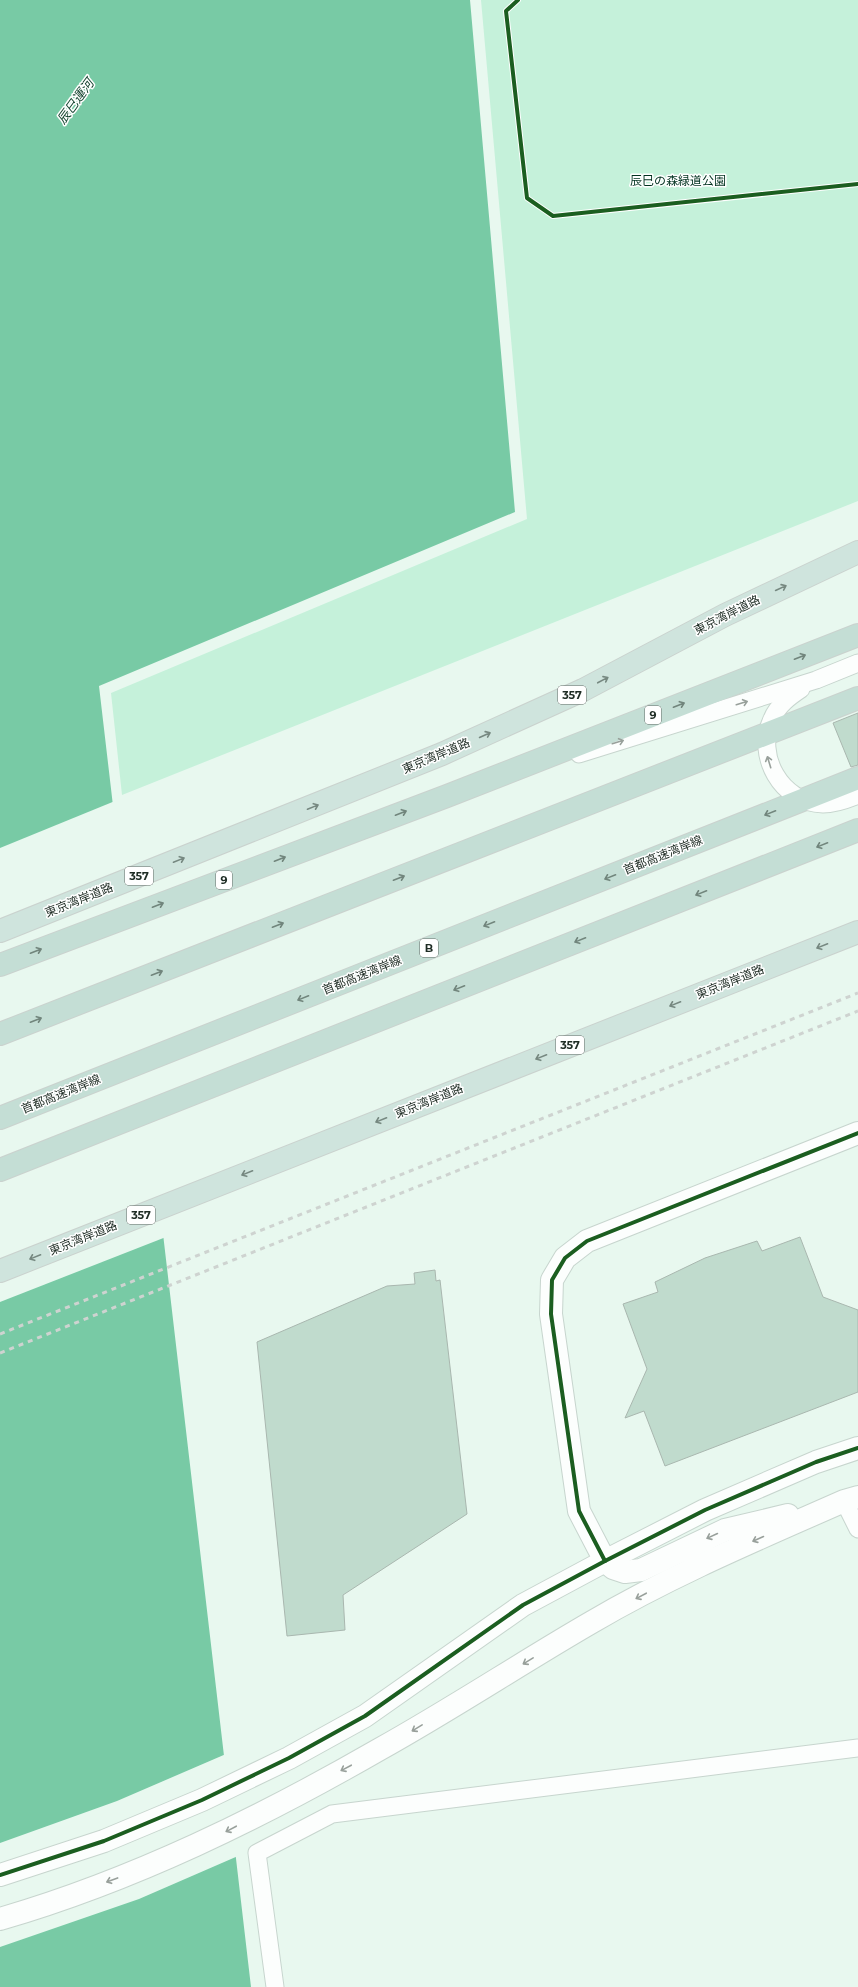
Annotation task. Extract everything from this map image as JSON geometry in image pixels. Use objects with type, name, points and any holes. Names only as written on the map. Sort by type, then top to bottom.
[{"type":"highway","name":"東京湾岸道路","points":[[0,931],[442,754],[583,690],[725,615],[858,552]]},
{"type":"highway","name":"9","points":[[0,965],[447,796],[858,635]]},
{"type":"highway","points":[[0,1034],[858,698]]},
{"type":"highway","name":"首都高速湾岸線","points":[[0,1118],[858,778]]},
{"type":"highway","points":[[0,1170],[858,830]]},
{"type":"highway","name":"東京湾岸道路","points":[[0,1271],[858,932]]},
{"type":"street","points":[[851,1499],[725,1530],[641,1570],[625,1572],[613,1568],[605,1561],[579,1511],[550,1314],[552,1280],[565,1258],[587,1241],[858,1133]]},
{"type":"street","points":[[0,1875],[104,1841],[202,1800],[288,1758],[365,1716],[523,1605],[704,1510],[816,1462],[858,1448]]},
{"type":"street","points":[[0,1919],[142,1870],[224,1832],[380,1750],[593,1621],[712,1559],[851,1499]]},
{"type":"lane","points":[[447,796],[816,680],[858,663]]},
{"type":"lane","points":[[816,680],[789,697],[771,719],[766,746],[770,765],[774,774],[786,788],[811,802],[832,803],[858,795]]},
{"type":"lane","points":[[851,1499],[858,1529]]},
{"type":"lane","points":[[275,1987],[256,1853],[332,1814],[858,1748]]},
{"type":"green space","name":"辰巳の森緑道公園","points":[[481,0],[858,0],[858,501],[122,795],[111,693],[527,519]]},
{"type":"water","name":"辰巳運河","points":[[0,0],[470,0],[515,512],[99,686],[251,1987],[0,1987]]},
{"type":"pier","points":[[115,801],[166,1237],[0,1302],[0,848]]},
{"type":"pier","points":[[226,1754],[238,1856],[139,1899],[0,1947],[0,1843],[117,1801]]},
{"type":"building","points":[[858,713],[858,765],[851,767],[833,723]]},
{"type":"building","points":[[800,1237],[823,1297],[858,1310],[858,1392],[665,1466],[644,1411],[625,1418],[647,1369],[623,1304],[658,1292],[655,1282],[705,1258],[757,1241],[762,1251]]},
{"type":"building","points":[[435,1270],[436,1281],[440,1280],[467,1514],[343,1595],[345,1630],[287,1636],[257,1342],[387,1286],[415,1284],[414,1273]]},
{"type":"railway","points":[[0,1334],[858,993]]},
{"type":"railway","points":[[0,1353],[858,1011]]},
{"type":"cycle path","points":[[518,0],[506,11],[527,198],[553,216],[858,184]]},
{"type":"cycle path","points":[[605,1561],[579,1511],[551,1314],[552,1280],[565,1258],[587,1241],[858,1133]]},
{"type":"cycle path","points":[[0,1875],[104,1841],[202,1800],[289,1758],[365,1716],[523,1605],[705,1510],[816,1462],[858,1448]]}]
